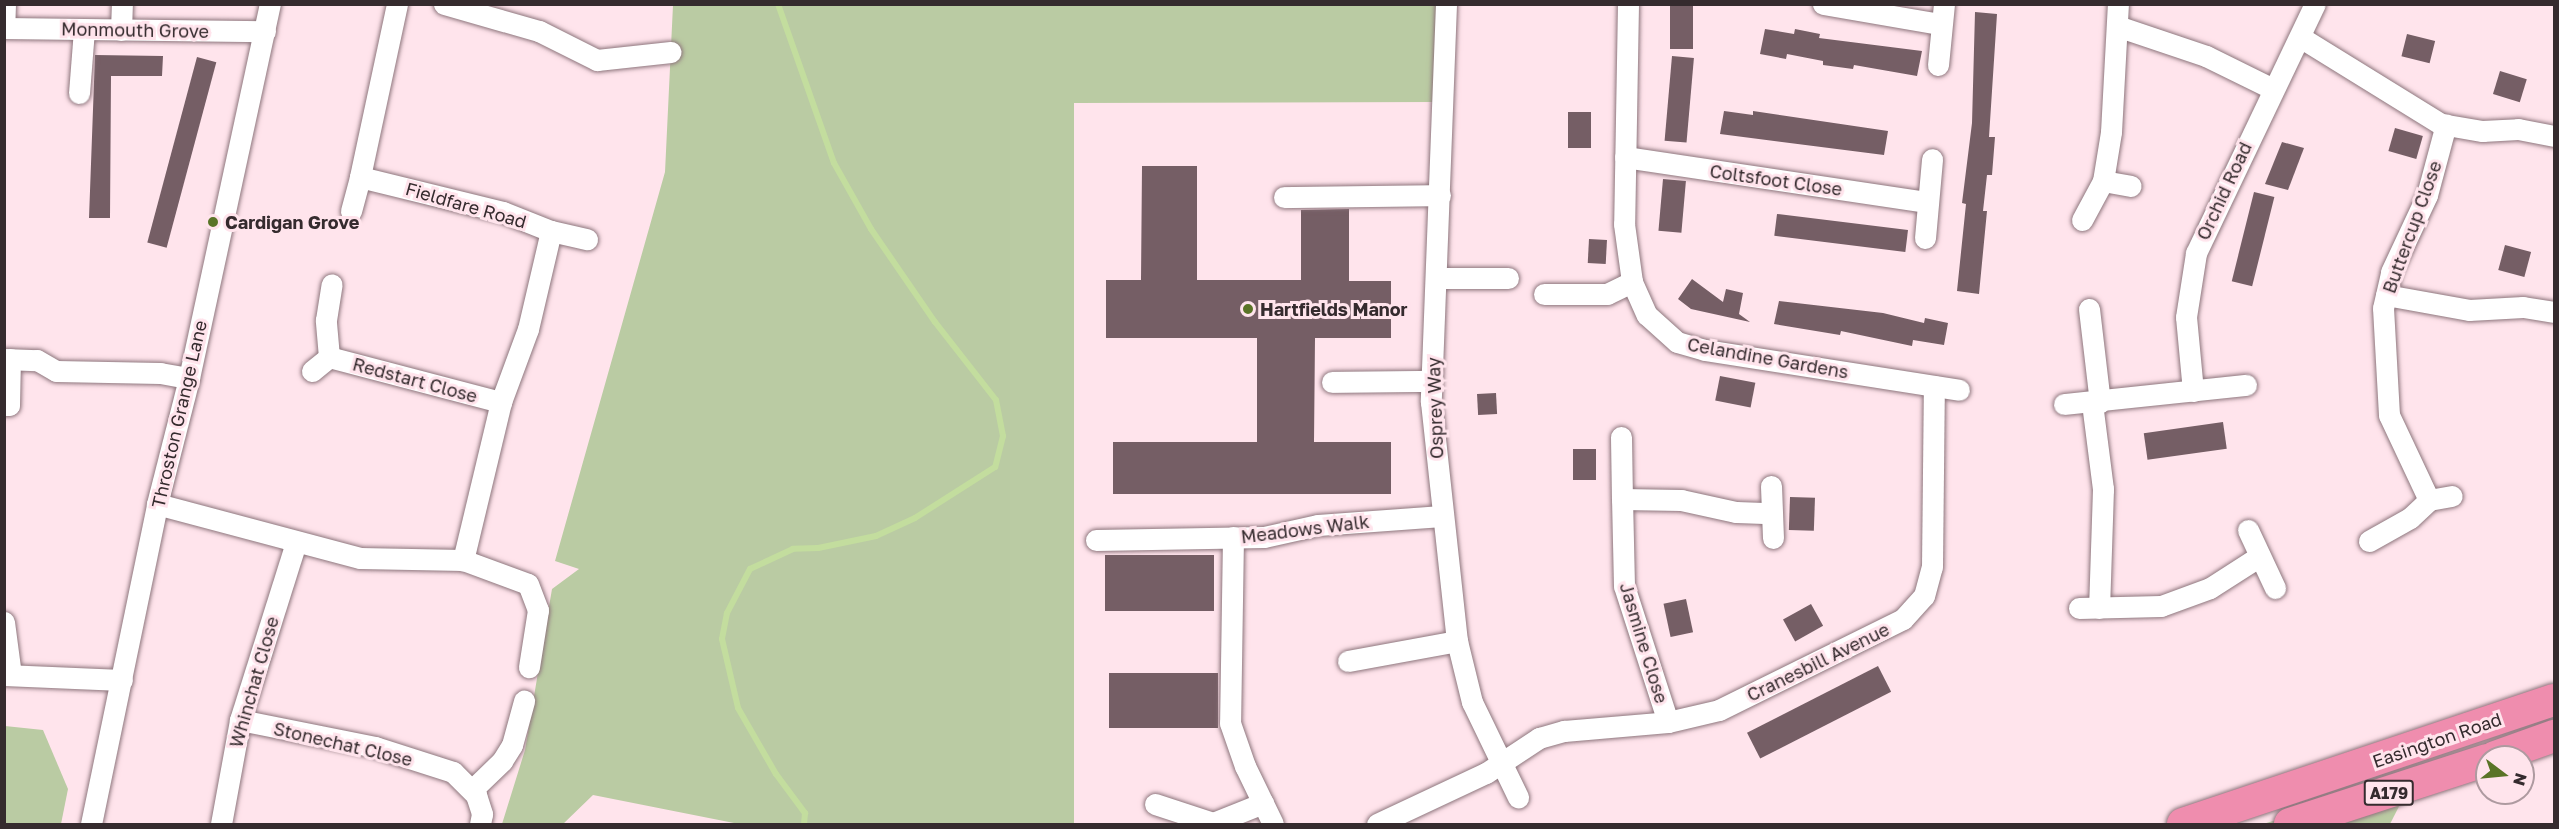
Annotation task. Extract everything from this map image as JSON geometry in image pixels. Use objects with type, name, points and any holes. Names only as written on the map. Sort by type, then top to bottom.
[{"type":"highway","name":"Easington Road","points":[[2183,825],[2554,700]]},
{"type":"highway","name":"Easington Road","points":[[2529,745],[2554,736]]},
{"type":"highway","name":"Easington Road","points":[[2290,825],[2475,764]]},
{"type":"street","points":[[4,28],[5,4]]},
{"type":"street","points":[[121,30],[122,4]]},
{"type":"street","name":"Throston Grange Lane","points":[[91,825],[158,504],[189,378],[270,4]]},
{"type":"street","points":[[351,211],[397,4]]},
{"type":"street","points":[[444,4],[539,31],[597,60],[671,52]]},
{"type":"street","name":"Osprey Way","points":[[1446,4],[1431,381],[1442,516],[1456,641],[1472,702],[1518,797]]},
{"type":"street","name":"Celandine Gardens","points":[[1628,4],[1624,224],[1632,282],[1647,315],[1677,342],[1705,350],[1959,390]]},
{"type":"street","points":[[1823,4],[1942,14],[1938,65]]},
{"type":"street","points":[[2082,220],[2103,182],[2111,132],[2118,4]]},
{"type":"street","name":"Orchid Road","points":[[2193,391],[2186,316],[2196,253],[2315,4]]},
{"type":"street","points":[[2117,26],[2206,56],[2273,89]]},
{"type":"street","name":"Monmouth Grove","points":[[4,28],[265,31]]},
{"type":"street","points":[[79,93],[84,29]]},
{"type":"street","points":[[2300,37],[2446,124],[2482,130],[2518,129],[2554,136]]},
{"type":"street","name":"Buttercup Close","points":[[2429,500],[2389,415],[2385,380],[2386,295],[2403,241],[2427,195],[2446,124]]},
{"type":"street","name":"Coltsfoot Close","points":[[1625,157],[1926,202]]},
{"type":"street","points":[[1925,238],[1926,202],[1932,159]]},
{"type":"street","name":"Fieldfare Road","points":[[360,177],[503,212],[551,231],[525,339],[501,402],[463,560]]},
{"type":"street","points":[[2103,182],[2131,186]]},
{"type":"street","points":[[1284,196],[1440,195]]},
{"type":"street","points":[[551,231],[587,239]]},
{"type":"street","points":[[1436,278],[1508,278]]},
{"type":"street","points":[[1544,294],[1607,294],[1632,282]]},
{"type":"street","points":[[312,370],[329,357],[326,332],[332,284]]},
{"type":"street","points":[[2386,295],[2469,310],[2523,307],[2554,312]]},
{"type":"street","points":[[2089,309],[2103,489],[2089,608],[2161,606],[2210,588],[2260,556]]},
{"type":"street","name":"Redstart Close","points":[[329,357],[501,402]]},
{"type":"street","points":[[4,405],[9,405],[7,359],[37,360],[56,371],[160,373],[189,378]]},
{"type":"street","points":[[1332,382],[1431,381]]},
{"type":"street","points":[[2064,404],[2246,385]]},
{"type":"street","name":"Cranesbill Avenue","points":[[1377,825],[1486,773],[1500,761],[1539,738],[1564,731],[1668,722],[1719,710],[1769,688],[1903,619],[1924,596],[1932,567],[1934,386]]},
{"type":"street","name":"Jasmine Close","points":[[1621,437],[1624,586],[1668,722]]},
{"type":"street","points":[[1771,486],[1773,538]]},
{"type":"street","points":[[2369,541],[2410,518],[2429,500],[2452,496]]},
{"type":"street","points":[[1622,499],[1672,499],[1736,512],[1771,513]]},
{"type":"street","points":[[158,504],[360,558],[463,560],[528,584],[538,610],[529,667]]},
{"type":"street","name":"Meadows Walk","points":[[1096,540],[1264,537],[1318,525],[1442,516]]},
{"type":"street","points":[[2248,530],[2275,588]]},
{"type":"street","points":[[1233,537],[1230,723],[1273,825]]},
{"type":"street","name":"Whinchat Close","points":[[220,825],[240,720],[296,542]]},
{"type":"street","points":[[4,622],[8,675],[122,680]]},
{"type":"street","points":[[1348,662],[1456,641]]},
{"type":"street","points":[[480,825],[480,804],[472,790],[502,761],[512,745],[524,701]]},
{"type":"street","name":"Stonechat Close","points":[[240,720],[375,747],[453,772],[472,790]]},
{"type":"street","points":[[1155,804],[1213,823],[1263,802]]},
{"type":"green space","points":[[673,5],[1441,5],[1437,102],[1074,103],[1074,824],[739,824],[593,795],[563,824],[502,824],[525,750],[552,589],[579,569],[555,561],[665,172]]},
{"type":"green space","points":[[5,726],[43,730],[68,789],[61,824],[5,824]]},
{"type":"green space","points":[[2413,779],[2390,824],[2263,824]]},
{"type":"building","points":[[1670,4],[1693,4],[1693,49],[1670,49]]},
{"type":"building","points":[[1975,12],[1997,14],[1989,137],[1995,137],[1992,175],[1987,175],[1983,211],[1987,211],[1979,294],[1957,291],[1966,204],[1962,203],[1972,123]]},
{"type":"building","points":[[1765,29],[1794,34],[1795,29],[1820,34],[1819,38],[1922,51],[1917,76],[1854,65],[1853,69],[1823,65],[1823,61],[1787,54],[1786,59],[1760,54]]},
{"type":"building","points":[[2407,34],[2435,41],[2430,63],[2401,56]]},
{"type":"building","points":[[95,55],[163,56],[162,76],[111,76],[110,218],[89,218]]},
{"type":"building","points":[[1672,56],[1694,58],[1687,143],[1665,141]]},
{"type":"building","points":[[197,57],[216,62],[167,248],[147,242]]},
{"type":"building","points":[[2500,71],[2527,79],[2520,102],[2493,94]]},
{"type":"building","points":[[1724,111],[1753,115],[1753,111],[1888,131],[1884,155],[1720,134]]},
{"type":"building","points":[[1568,112],[1591,112],[1591,148],[1568,148]]},
{"type":"building","points":[[2395,128],[2423,136],[2416,159],[2388,151]]},
{"type":"building","points":[[2282,142],[2304,148],[2288,190],[2265,184]]},
{"type":"building","name":"Hartfields Manor","points":[[1142,166],[1197,166],[1197,280],[1301,280],[1301,210],[1349,209],[1349,281],[1391,281],[1391,338],[1315,338],[1314,442],[1391,442],[1391,494],[1113,494],[1113,442],[1257,442],[1257,338],[1106,338],[1106,280],[1141,280]]},
{"type":"building","points":[[1663,179],[1686,181],[1681,233],[1658,231]]},
{"type":"building","points":[[2254,192],[2274,197],[2252,286],[2232,281]]},
{"type":"building","points":[[1777,214],[1908,230],[1905,252],[1774,236]]},
{"type":"building","points":[[1589,239],[1607,240],[1606,264],[1588,263]]},
{"type":"building","points":[[2505,245],[2531,252],[2524,277],[2498,270]]},
{"type":"building","points":[[1692,279],[1723,302],[1726,289],[1743,293],[1739,314],[1750,322],[1691,309],[1678,299]]},
{"type":"building","points":[[1779,301],[1883,313],[1924,323],[1925,318],[1948,323],[1944,345],[1913,340],[1912,346],[1841,331],[1840,335],[1774,324]]},
{"type":"building","points":[[1720,376],[1755,383],[1751,407],[1715,401]]},
{"type":"building","points":[[1496,393],[1497,414],[1478,415],[1477,394]]},
{"type":"building","points":[[2223,422],[2227,449],[2148,460],[2144,433]]},
{"type":"building","points":[[1573,449],[1596,449],[1596,480],[1573,480]]},
{"type":"building","points":[[1790,497],[1815,498],[1814,531],[1789,530]]},
{"type":"building","points":[[1105,555],[1214,555],[1214,611],[1105,611]]},
{"type":"building","points":[[1686,599],[1693,632],[1671,637],[1664,604]]},
{"type":"building","points":[[1811,604],[1823,626],[1795,641],[1783,620]]},
{"type":"building","points":[[1878,666],[1891,692],[1760,759],[1747,733]]},
{"type":"building","points":[[1109,673],[1218,673],[1218,728],[1109,728]]},
{"type":"waterway","points":[[778,4],[834,163],[871,229],[935,322],[996,400],[1003,436],[995,467],[915,518],[876,536],[818,548],[793,549],[750,569],[727,613],[722,639],[738,708],[776,774],[805,813],[804,824]]},
{"type":"place","name":"Cardigan Grove","points":[[213,222]]},
{"type":"place","name":"Hartfields Manor","points":[[1248,309]]}]
